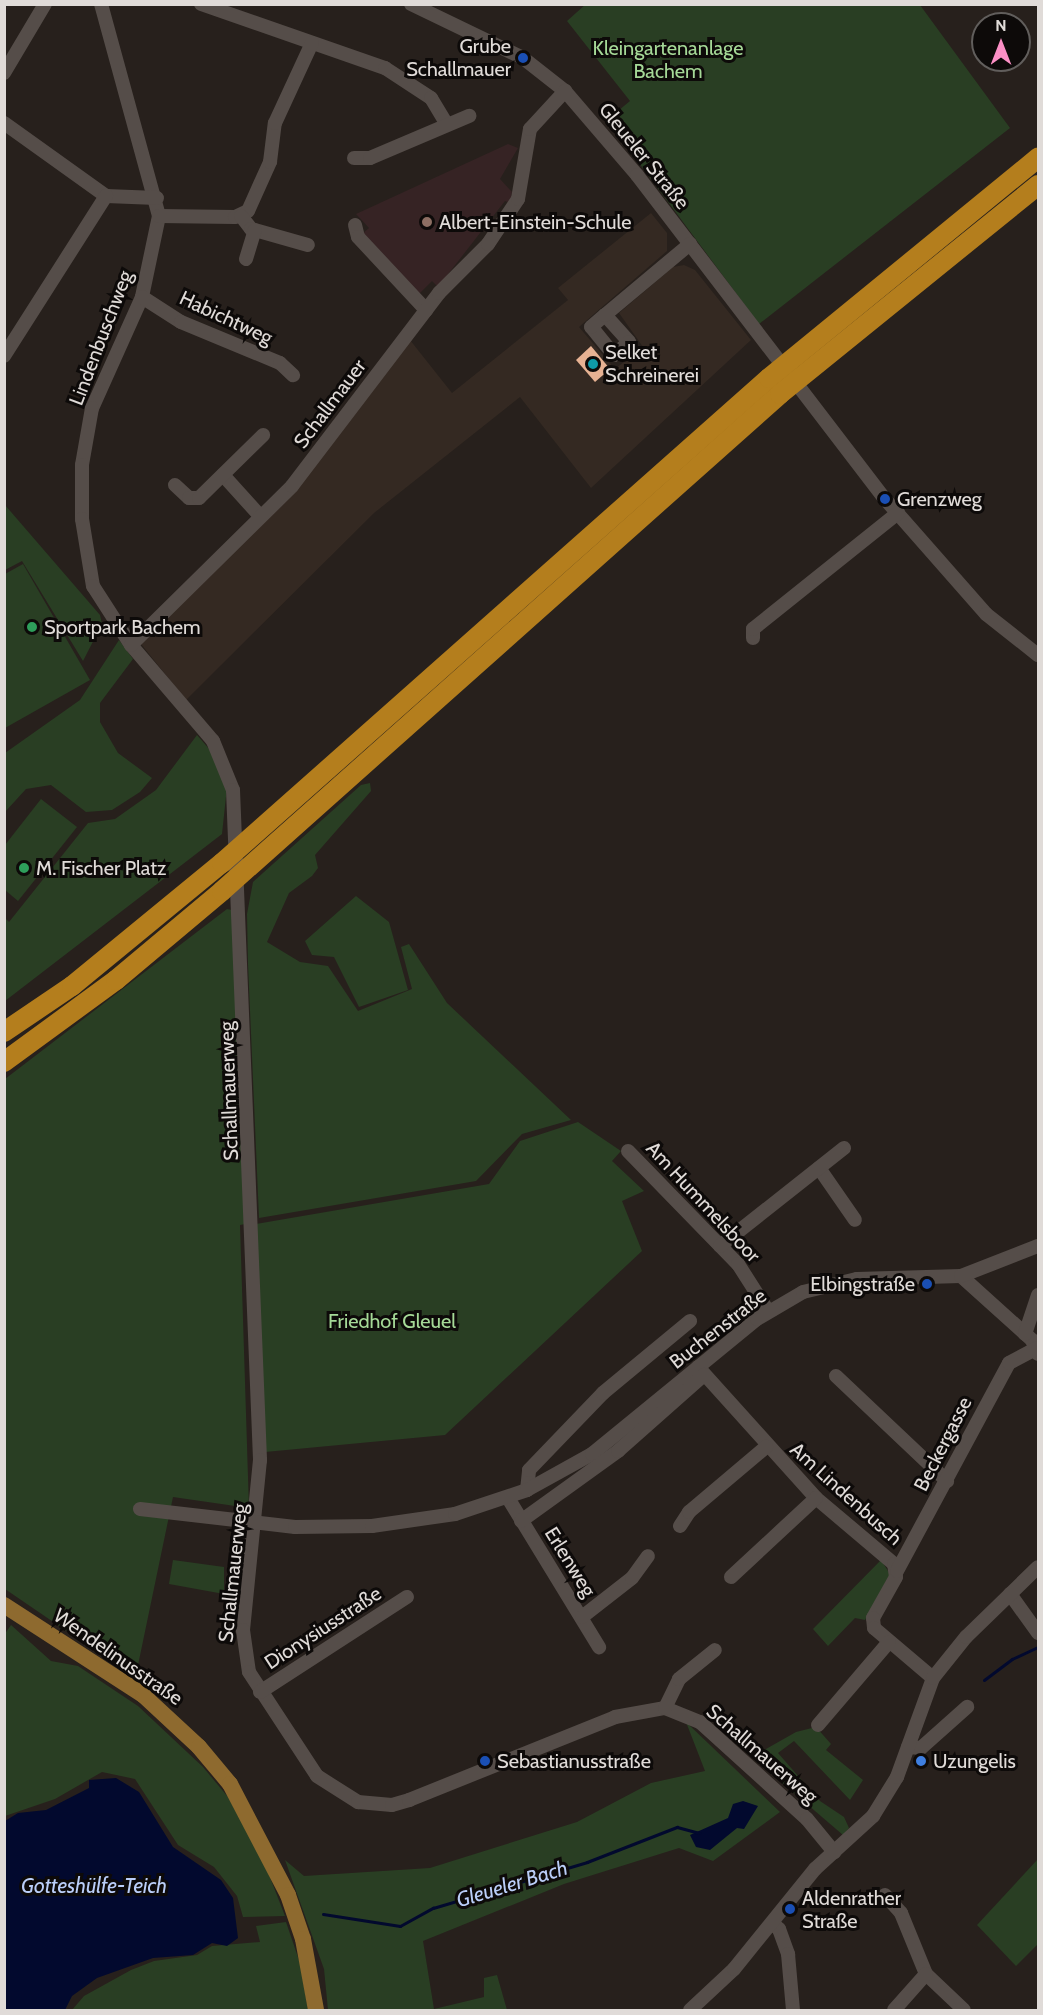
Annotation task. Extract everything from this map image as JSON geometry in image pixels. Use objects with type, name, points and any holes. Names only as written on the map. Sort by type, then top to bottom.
[{"type":"highway","points":[[4,1032],[72,986],[222,863],[1038,158]]},
{"type":"highway","points":[[807,358],[1038,185]]},
{"type":"highway","points":[[4,1062],[116,980],[222,891],[775,386]]},
{"type":"main road","name":"Wendelinusstraße","points":[[4,1605],[143,1695],[199,1747],[230,1784],[288,1895],[303,1938],[316,2010]]},
{"type":"street","points":[[4,73],[45,4]]},
{"type":"street","name":"Lindenbuschweg","points":[[101,4],[157,198],[159,216],[142,297],[92,408],[82,465],[82,519],[93,586],[131,645],[223,756]]},
{"type":"street","points":[[201,4],[401,76],[431,98],[447,125]]},
{"type":"street","name":"Gleueler Straße","points":[[411,4],[523,58],[565,91],[690,244],[898,513],[986,614],[1038,655]]},
{"type":"street","points":[[159,216],[241,216],[253,204],[270,162],[275,123],[312,43]]},
{"type":"street","name":"Schallmauer","points":[[131,645],[292,486],[426,310],[471,264],[518,199],[530,129],[565,91]]},
{"type":"street","points":[[354,158],[370,158],[469,116]]},
{"type":"street","points":[[4,123],[106,196],[157,198]]},
{"type":"street","points":[[4,356],[106,196]]},
{"type":"street","points":[[241,216],[255,230],[308,245]]},
{"type":"street","points":[[355,225],[358,237],[426,310]]},
{"type":"street","points":[[246,259],[255,230]]},
{"type":"street","points":[[605,315],[690,244]]},
{"type":"street","name":"Habichtweg","points":[[142,297],[181,322],[280,363],[293,375]]},
{"type":"street","name":"Schallmauer","points":[[175,484],[189,498],[199,498],[263,435]]},
{"type":"street","points":[[223,476],[261,516]]},
{"type":"street","points":[[753,638],[753,629],[898,513]]},
{"type":"street","name":"Schallmauerweg","points":[[223,756],[235,808],[260,1460],[257,1523],[243,1641],[249,1672],[260,1692],[317,1776],[342,1794],[375,1805],[410,1800],[615,1717],[665,1708],[700,1722],[807,1819],[834,1852]]},
{"type":"street","points":[[720,1246],[844,1148]]},
{"type":"street","name":"Am Hummelsboor","points":[[628,1151],[744,1272],[768,1311]]},
{"type":"street","points":[[819,1168],[855,1220]]},
{"type":"street","points":[[1038,1245],[962,1276],[1025,1334],[1038,1351]]},
{"type":"street","name":"Buchenstraße","points":[[521,1521],[618,1451],[701,1371],[768,1311],[803,1292],[856,1279],[962,1276]]},
{"type":"street","points":[[1025,1334],[1038,1295]]},
{"type":"street","name":"Buchenstraße","points":[[527,1490],[529,1470],[603,1393],[690,1321]]},
{"type":"street","name":"Beckergasse","points":[[897,1570],[1009,1363],[1038,1351]]},
{"type":"street","name":"Buchenstraße","points":[[140,1509],[257,1523],[335,1528],[403,1524],[507,1498],[527,1490],[616,1437],[701,1371]]},
{"type":"street","name":"Am Lindenbusch","points":[[701,1371],[766,1447],[816,1498],[897,1570],[872,1623],[889,1642],[933,1678]]},
{"type":"street","points":[[836,1376],[947,1481]]},
{"type":"street","points":[[680,1526],[689,1512],[766,1447]]},
{"type":"street","name":"Erlenweg","points":[[507,1498],[599,1647]]},
{"type":"street","points":[[731,1577],[816,1498]]},
{"type":"street","points":[[582,1617],[632,1578],[648,1556]]},
{"type":"street","points":[[690,2010],[887,1797],[933,1678],[1038,1567]]},
{"type":"street","points":[[1010,1594],[1038,1633]]},
{"type":"street","name":"Dionysiusstraße","points":[[260,1692],[407,1597]]},
{"type":"street","points":[[818,1725],[889,1642]]},
{"type":"street","points":[[665,1708],[679,1679],[715,1650]]},
{"type":"street","points":[[908,1747],[921,1748],[968,1707]]},
{"type":"street","points":[[885,1895],[901,1913],[926,1974],[964,2010]]},
{"type":"street","points":[[772,1923],[787,1948],[793,2010]]},
{"type":"street","points":[[894,2010],[926,1974]]},
{"type":"shaded area","name":"Albert-Einstein-Schule","points":[[508,144],[518,148],[500,179],[512,192],[510,203],[505,201],[438,287],[432,281],[418,295],[362,234],[369,228],[356,214]]},
{"type":"shaded area","points":[[651,213],[667,233],[667,251],[579,327],[615,369],[643,347],[619,313],[673,267],[684,265],[695,270],[751,340],[591,488],[520,397],[374,513],[186,700],[141,644],[306,476],[410,340],[452,393],[568,300],[558,288]]},
{"type":"green space","name":"Kleingartenanlage Bachem","points":[[586,4],[920,5],[1010,128],[759,324],[607,120],[630,101],[567,21]]},
{"type":"green space","points":[[5,505],[100,615],[102,624],[83,661],[22,561],[5,570]]},
{"type":"green space","name":"Sportpark Bachem","points":[[23,564],[90,680],[5,728],[5,574]]},
{"type":"green space","points":[[119,640],[133,659],[100,703],[100,722],[118,753],[152,778],[140,792],[112,810],[86,812],[51,785],[26,789],[5,812],[5,753],[80,700]]},
{"type":"green space","points":[[197,735],[217,758],[227,787],[222,834],[5,1001],[5,918],[9,922],[88,823],[115,819],[156,790]]},
{"type":"green space","points":[[370,783],[371,791],[315,855],[318,868],[312,876],[289,893],[267,942],[300,962],[328,966],[358,1011],[412,989],[401,947],[409,944],[447,1003],[571,1120],[522,1134],[476,1181],[259,1218],[247,914],[253,882],[361,785]]},
{"type":"green space","name":"M. Fischer Platz","points":[[41,799],[77,827],[18,901],[5,890],[5,845]]},
{"type":"green space","points":[[356,896],[389,922],[408,990],[359,1007],[334,957],[312,955],[305,941]]},
{"type":"green space","points":[[227,909],[232,910],[251,1223],[240,1225],[249,1508],[173,1497],[137,1670],[106,1658],[5,1589],[5,1079]]},
{"type":"green space","name":"Friedhof Gleuel","points":[[578,1122],[621,1151],[612,1161],[644,1191],[622,1201],[642,1251],[445,1435],[265,1452],[256,1224],[489,1184],[520,1141]]},
{"type":"green space","points":[[173,1560],[224,1567],[224,1594],[169,1584]]},
{"type":"green space","points":[[881,1560],[890,1574],[865,1620],[855,1618],[828,1646],[813,1629]]},
{"type":"green space","points":[[11,1625],[51,1661],[78,1666],[138,1706],[203,1767],[228,1797],[266,1867],[285,1916],[243,1917],[237,1896],[214,1867],[178,1845],[135,1779],[102,1772],[55,1799],[5,1816],[4,1635]]},
{"type":"green space","points":[[686,1722],[780,1812],[713,1861],[679,1848],[564,1884],[423,1941],[434,2009],[484,1997],[484,1978],[497,1975],[507,2010],[328,2010],[324,1969],[285,1860],[304,1876],[430,1868],[577,1822],[651,1783],[705,1771]]},
{"type":"green space","points":[[816,1727],[831,1744],[826,1750],[863,1780],[850,1800],[794,1741],[778,1753],[820,1801],[844,1817],[849,1828],[843,1835],[752,1757],[796,1732]]},
{"type":"green space","points":[[1038,1859],[1038,1944],[1016,1966],[977,1925]]},
{"type":"green space","points":[[286,1922],[300,1963],[308,2010],[72,2010],[84,1996],[131,1970],[154,1961],[197,1955],[212,1946],[260,1942],[256,1926]]},
{"type":"water","name":"Gotteshülfe-Teich","points":[[116,1778],[139,1792],[173,1847],[221,1880],[233,1898],[238,1938],[227,1946],[212,1943],[193,1955],[153,1958],[97,1978],[72,1996],[65,2010],[5,2010],[5,1821],[18,1813],[46,1810],[89,1788],[89,1780]]},
{"type":"water","points":[[743,1801],[758,1806],[744,1829],[737,1828],[710,1850],[696,1847],[690,1835],[728,1818],[733,1804]]},
{"type":"building","name":"Selket Schreinerei","points":[[591,346],[610,369],[595,382],[576,360]]},
{"type":"waterway","name":"Gleueler Bach","points":[[984,1680],[1012,1659],[1038,1647]]},
{"type":"waterway","name":"Gleueler Bach","points":[[323,1914],[400,1926],[433,1908],[587,1862],[677,1827],[699,1833]]},
{"type":"place","name":"Grube Schallmauer","points":[[523,58]]},
{"type":"place","name":"Albert-Einstein-Schule","points":[[427,222]]},
{"type":"place","name":"Selket Schreinerei","points":[[593,364]]},
{"type":"place","name":"Grenzweg","points":[[885,499]]},
{"type":"place","name":"Sportpark Bachem","points":[[32,627]]},
{"type":"place","name":"M. Fischer Platz","points":[[24,868]]},
{"type":"place","name":"Elbingstraße","points":[[927,1284]]},
{"type":"place","name":"Sebastianusstraße","points":[[485,1761]]},
{"type":"place","name":"Uzungelis","points":[[921,1761]]},
{"type":"place","name":"Aldenrather Straße","points":[[790,1909]]}]
